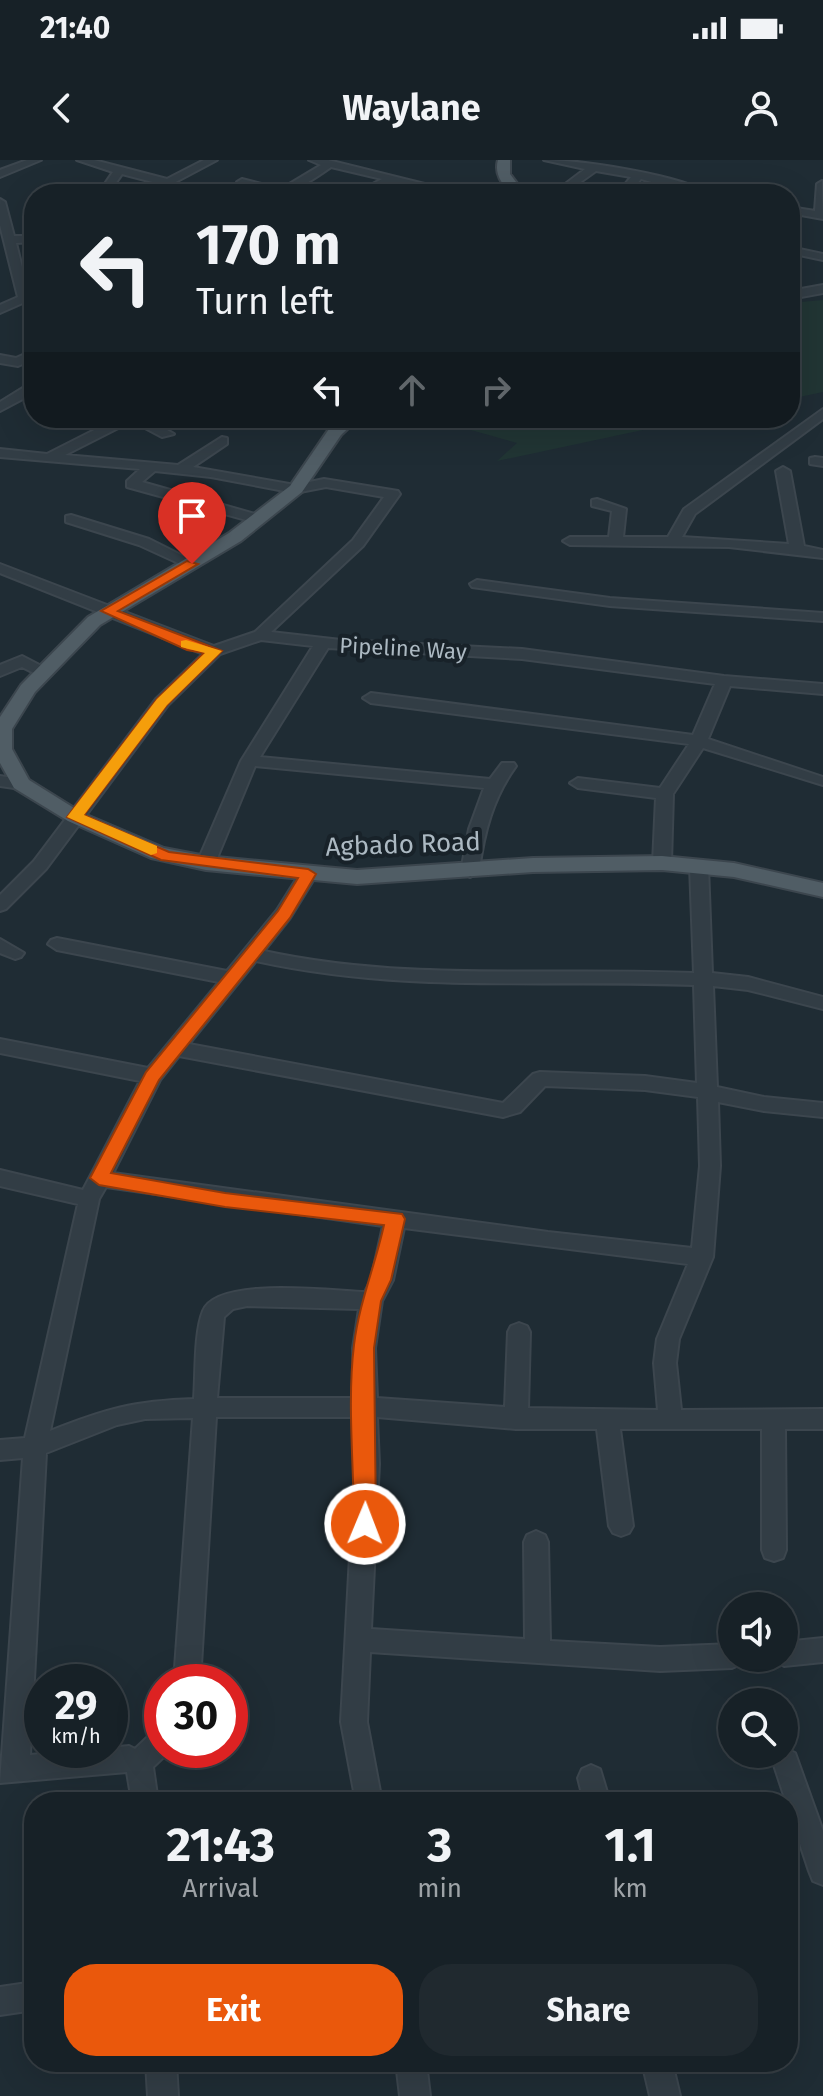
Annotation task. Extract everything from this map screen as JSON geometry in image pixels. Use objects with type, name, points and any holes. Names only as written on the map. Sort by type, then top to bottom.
[{"type":"main road","points":[[504,160],[502,167],[510,184]]},
{"type":"main road","points":[[10,782],[2,749],[2,729],[9,714],[44,673],[107,611],[192,564],[296,489],[340,428]]},
{"type":"main road","name":"Agbado Road","points":[[10,782],[75,817],[166,856],[206,863],[357,877],[533,865],[662,863],[772,877],[823,890]]},
{"type":"street","points":[[0,174],[36,160]]},
{"type":"street","points":[[82,160],[168,183],[212,160]]},
{"type":"street","points":[[109,184],[117,169],[131,160]]},
{"type":"street","points":[[314,160],[414,184]]},
{"type":"street","points":[[549,160],[639,175],[670,184]]},
{"type":"street","points":[[612,170],[626,160]]},
{"type":"street","points":[[296,184],[329,164]]},
{"type":"street","points":[[571,184],[592,169]]},
{"type":"street","points":[[631,184],[639,175]]},
{"type":"street","points":[[380,184],[389,180]]},
{"type":"street","points":[[242,182],[249,184]]},
{"type":"street","points":[[800,212],[822,216],[822,184]]},
{"type":"street","points":[[0,202],[24,282]]},
{"type":"street","points":[[11,240],[24,239]]},
{"type":"street","points":[[800,252],[823,257]]},
{"type":"street","points":[[800,293],[823,289]]},
{"type":"street","points":[[0,309],[24,297]]},
{"type":"street","points":[[0,359],[18,362],[24,359]]},
{"type":"street","points":[[0,407],[24,393]]},
{"type":"street","points":[[674,539],[689,512],[823,413]]},
{"type":"street","points":[[49,458],[108,428]]},
{"type":"street","points":[[155,428],[167,434]]},
{"type":"street","points":[[178,471],[222,441]]},
{"type":"street","points":[[2,454],[178,471],[296,489],[313,490],[324,483],[393,494],[376,521],[352,549],[279,613],[260,635]]},
{"type":"street","points":[[150,468],[132,484],[257,519]]},
{"type":"street","points":[[783,471],[797,549]]},
{"type":"street","points":[[597,503],[619,509],[615,542]]},
{"type":"street","points":[[71,519],[144,542],[192,564]]},
{"type":"street","points":[[570,541],[674,539],[823,554]]},
{"type":"street","points":[[0,568],[192,647],[215,651]]},
{"type":"street","points":[[0,582],[18,573]]},
{"type":"street","points":[[477,584],[610,602],[823,617]]},
{"type":"street","name":"Pipeline Way","points":[[215,651],[260,635],[323,643],[522,654],[724,681],[823,689]]},
{"type":"street","points":[[206,863],[249,761],[323,643]]},
{"type":"street","points":[[0,905],[32,874],[162,702],[215,651]]},
{"type":"street","points":[[0,671],[22,661],[44,673]]},
{"type":"street","points":[[662,863],[665,794],[699,741],[724,681]]},
{"type":"street","points":[[371,698],[699,741],[819,781]]},
{"type":"street","points":[[249,761],[491,784]]},
{"type":"street","points":[[470,871],[474,841],[491,784],[508,766]]},
{"type":"street","points":[[578,783],[665,794]]},
{"type":"street","points":[[671,1421],[665,1363],[668,1339],[702,1257],[710,1166],[699,866]]},
{"type":"street","points":[[139,1763],[129,1759],[8,1769],[35,1447],[89,1199],[99,1178],[152,1076],[284,914],[308,874]]},
{"type":"street","points":[[57,944],[231,978]]},
{"type":"street","points":[[252,954],[307,969],[402,978],[737,982],[823,1003]]},
{"type":"street","points":[[0,1046],[152,1076]]},
{"type":"street","points":[[173,1048],[503,1110],[513,1107],[540,1079],[637,1084],[707,1092],[748,1103],[823,1110]]},
{"type":"street","points":[[0,1178],[89,1199]]},
{"type":"street","points":[[99,1178],[225,1200],[395,1219],[560,1244],[702,1257]]},
{"type":"street","points":[[367,1792],[354,1722],[367,1464],[363,1407],[364,1348],[371,1301],[382,1280],[395,1219]]},
{"type":"street","points":[[188,1664],[213,1313],[226,1302],[247,1297],[371,1301]]},
{"type":"street","points":[[516,1419],[519,1332]]},
{"type":"street","points":[[0,1450],[35,1447],[115,1416],[145,1410],[363,1407],[516,1419],[823,1419]]},
{"type":"street","points":[[773,1418],[774,1550]]},
{"type":"street","points":[[607,1421],[621,1526]]},
{"type":"street","points":[[536,1542],[538,1653]]},
{"type":"street","points":[[359,1640],[660,1659],[718,1657]]},
{"type":"street","points":[[798,1653],[823,1650]]},
{"type":"street","points":[[139,1763],[144,1758]]},
{"type":"street","points":[[139,1763],[143,1792]]},
{"type":"street","points":[[788,1768],[796,1792]]},
{"type":"street","points":[[798,1797],[823,1871]]},
{"type":"street","points":[[0,2001],[24,1997]]},
{"type":"street","points":[[162,2072],[163,2096]]},
{"type":"street","points":[[412,2072],[415,2096]]},
{"type":"street","points":[[659,2072],[665,2096]]},
{"type":"green space","points":[[823,300],[823,392],[800,397],[800,302]]},
{"type":"green space","points":[[464,428],[652,428],[497,461],[517,443]]},
{"type":"slow traffic","points":[[151,850],[75,817],[162,702],[215,651],[186,644]]},
{"type":"route","points":[[192,564],[107,611],[192,647],[215,651],[162,702],[75,817],[166,856],[308,874],[284,914],[152,1076],[99,1178],[225,1200],[395,1219],[382,1280],[371,1301],[364,1348],[363,1407],[367,1434],[365,1524]]}]
